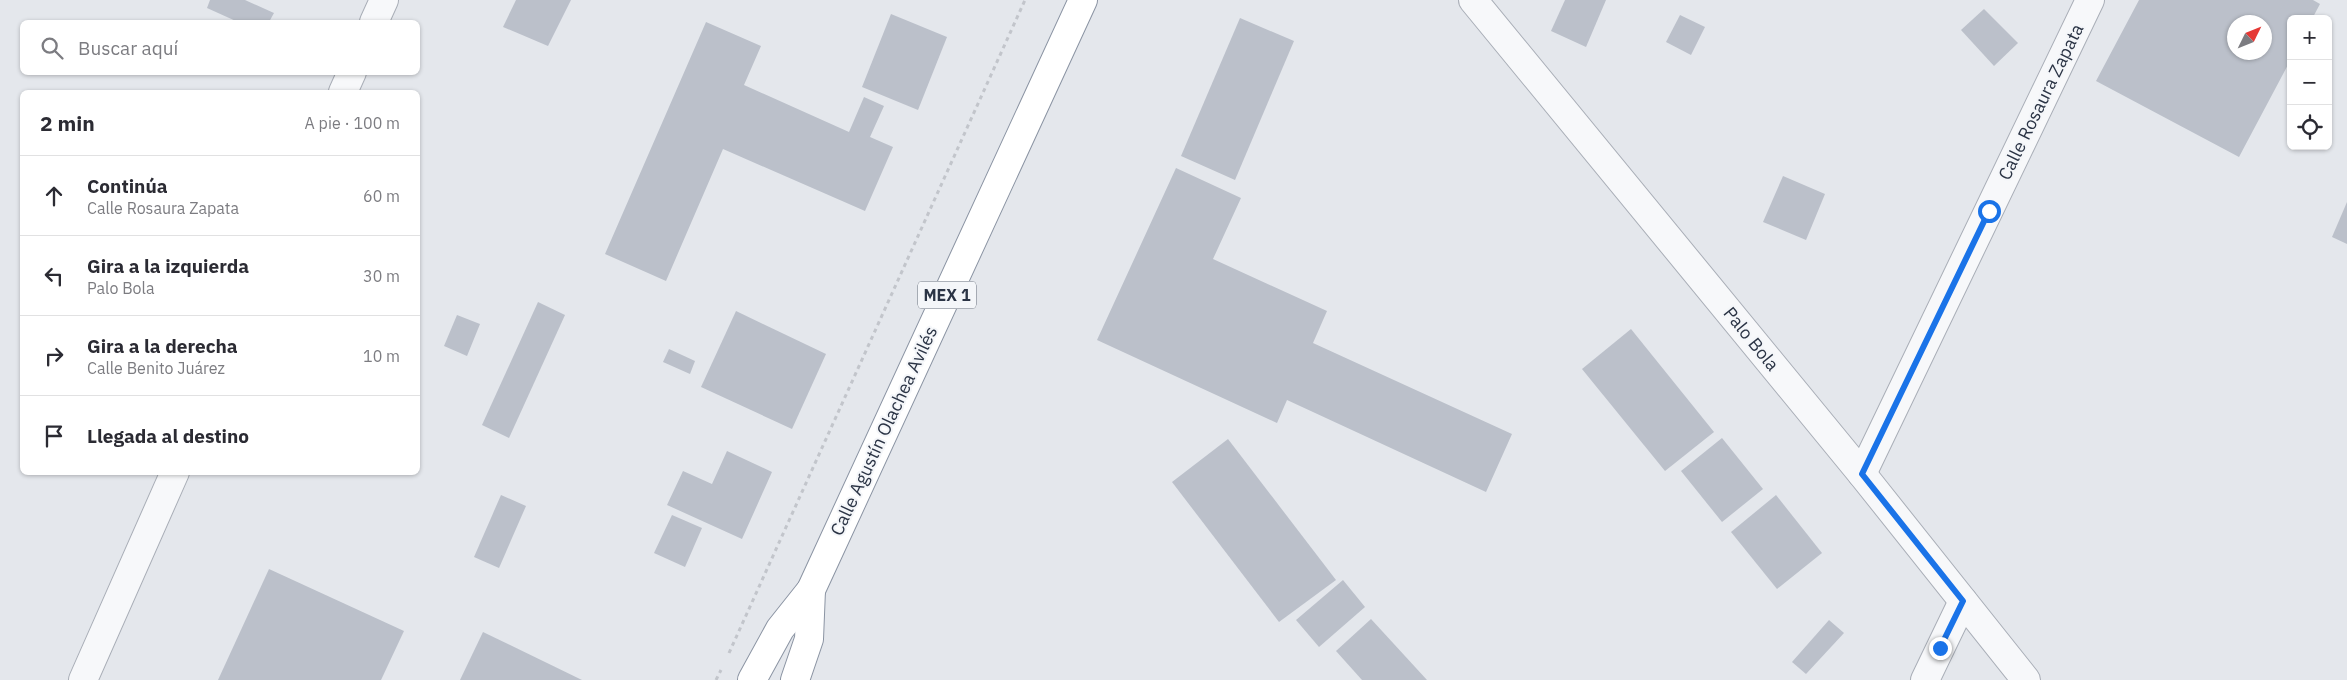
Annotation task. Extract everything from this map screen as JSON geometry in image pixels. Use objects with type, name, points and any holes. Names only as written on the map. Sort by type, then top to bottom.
[{"type":"highway","name":"Calle Agustín Olachea Avilés","points":[[752,680],[780,629],[811,590],[1083,0]]},
{"type":"highway","name":"Calle Agustín Olachea Avilés","points":[[796,680],[809,639],[811,590]]},
{"type":"street","points":[[375,20],[384,0]]},
{"type":"street","name":"Palo Bola","points":[[1473,0],[1862,474],[2026,680]]},
{"type":"street","name":"Calle Rosaura Zapata","points":[[1862,474],[2090,0]]},
{"type":"street","points":[[344,90],[351,75]]},
{"type":"street","points":[[83,680],[174,475]]},
{"type":"street","points":[[1925,680],[1963,601]]},
{"type":"path","points":[[716,680],[1025,0]]},
{"type":"building","points":[[210,0],[245,0],[274,13],[270,20],[234,20],[207,8]]},
{"type":"building","points":[[516,0],[571,0],[548,46],[503,27]]},
{"type":"building","points":[[1565,0],[1606,0],[1586,47],[1551,31]]},
{"type":"building","points":[[2139,0],[2313,0],[2320,4],[2314,15],[2287,15],[2287,67],[2239,157],[2096,81]]},
{"type":"building","points":[[1984,9],[2018,43],[1994,66],[1961,30]]},
{"type":"building","points":[[891,14],[947,37],[918,110],[862,87]]},
{"type":"building","points":[[1680,15],[1705,27],[1691,55],[1666,42]]},
{"type":"building","points":[[1240,18],[1294,41],[1235,180],[1181,156]]},
{"type":"building","points":[[706,22],[761,46],[744,85],[849,132],[864,97],[884,106],[870,137],[893,147],[865,211],[723,149],[666,281],[605,254]]},
{"type":"building","points":[[1176,168],[1241,198],[1213,259],[1327,311],[1313,343],[1512,434],[1486,492],[1287,400],[1277,423],[1097,340]]},
{"type":"building","points":[[1783,176],[1825,194],[1806,240],[1763,222]]},
{"type":"building","points":[[2347,202],[2347,244],[2332,237]]},
{"type":"building","points":[[538,302],[565,315],[509,438],[482,425]]},
{"type":"building","points":[[736,311],[826,354],[792,429],[701,387]]},
{"type":"building","points":[[457,315],[480,324],[467,356],[444,346]]},
{"type":"building","points":[[1631,329],[1714,432],[1665,471],[1582,369]]},
{"type":"building","points":[[669,349],[695,361],[690,374],[663,362]]},
{"type":"building","points":[[1722,438],[1763,489],[1722,522],[1681,471]]},
{"type":"building","points":[[1228,439],[1336,580],[1279,622],[1172,482]]},
{"type":"building","points":[[727,451],[772,472],[742,539],[667,505],[683,471],[712,484]]},
{"type":"building","points":[[501,495],[526,506],[499,568],[474,557]]},
{"type":"building","points":[[1776,495],[1822,553],[1777,589],[1731,532]]},
{"type":"building","points":[[672,515],[702,528],[685,567],[654,553]]},
{"type":"building","points":[[269,569],[404,631],[381,680],[218,680]]},
{"type":"building","points":[[1343,580],[1365,607],[1319,647],[1296,620]]},
{"type":"building","points":[[1371,619],[1427,680],[1362,680],[1336,651]]},
{"type":"building","points":[[1829,620],[1844,633],[1806,674],[1792,662]]},
{"type":"building","points":[[483,632],[582,680],[460,680]]},
{"type":"route","points":[[1940,648],[1963,601],[1862,474],[1989,211]]}]
